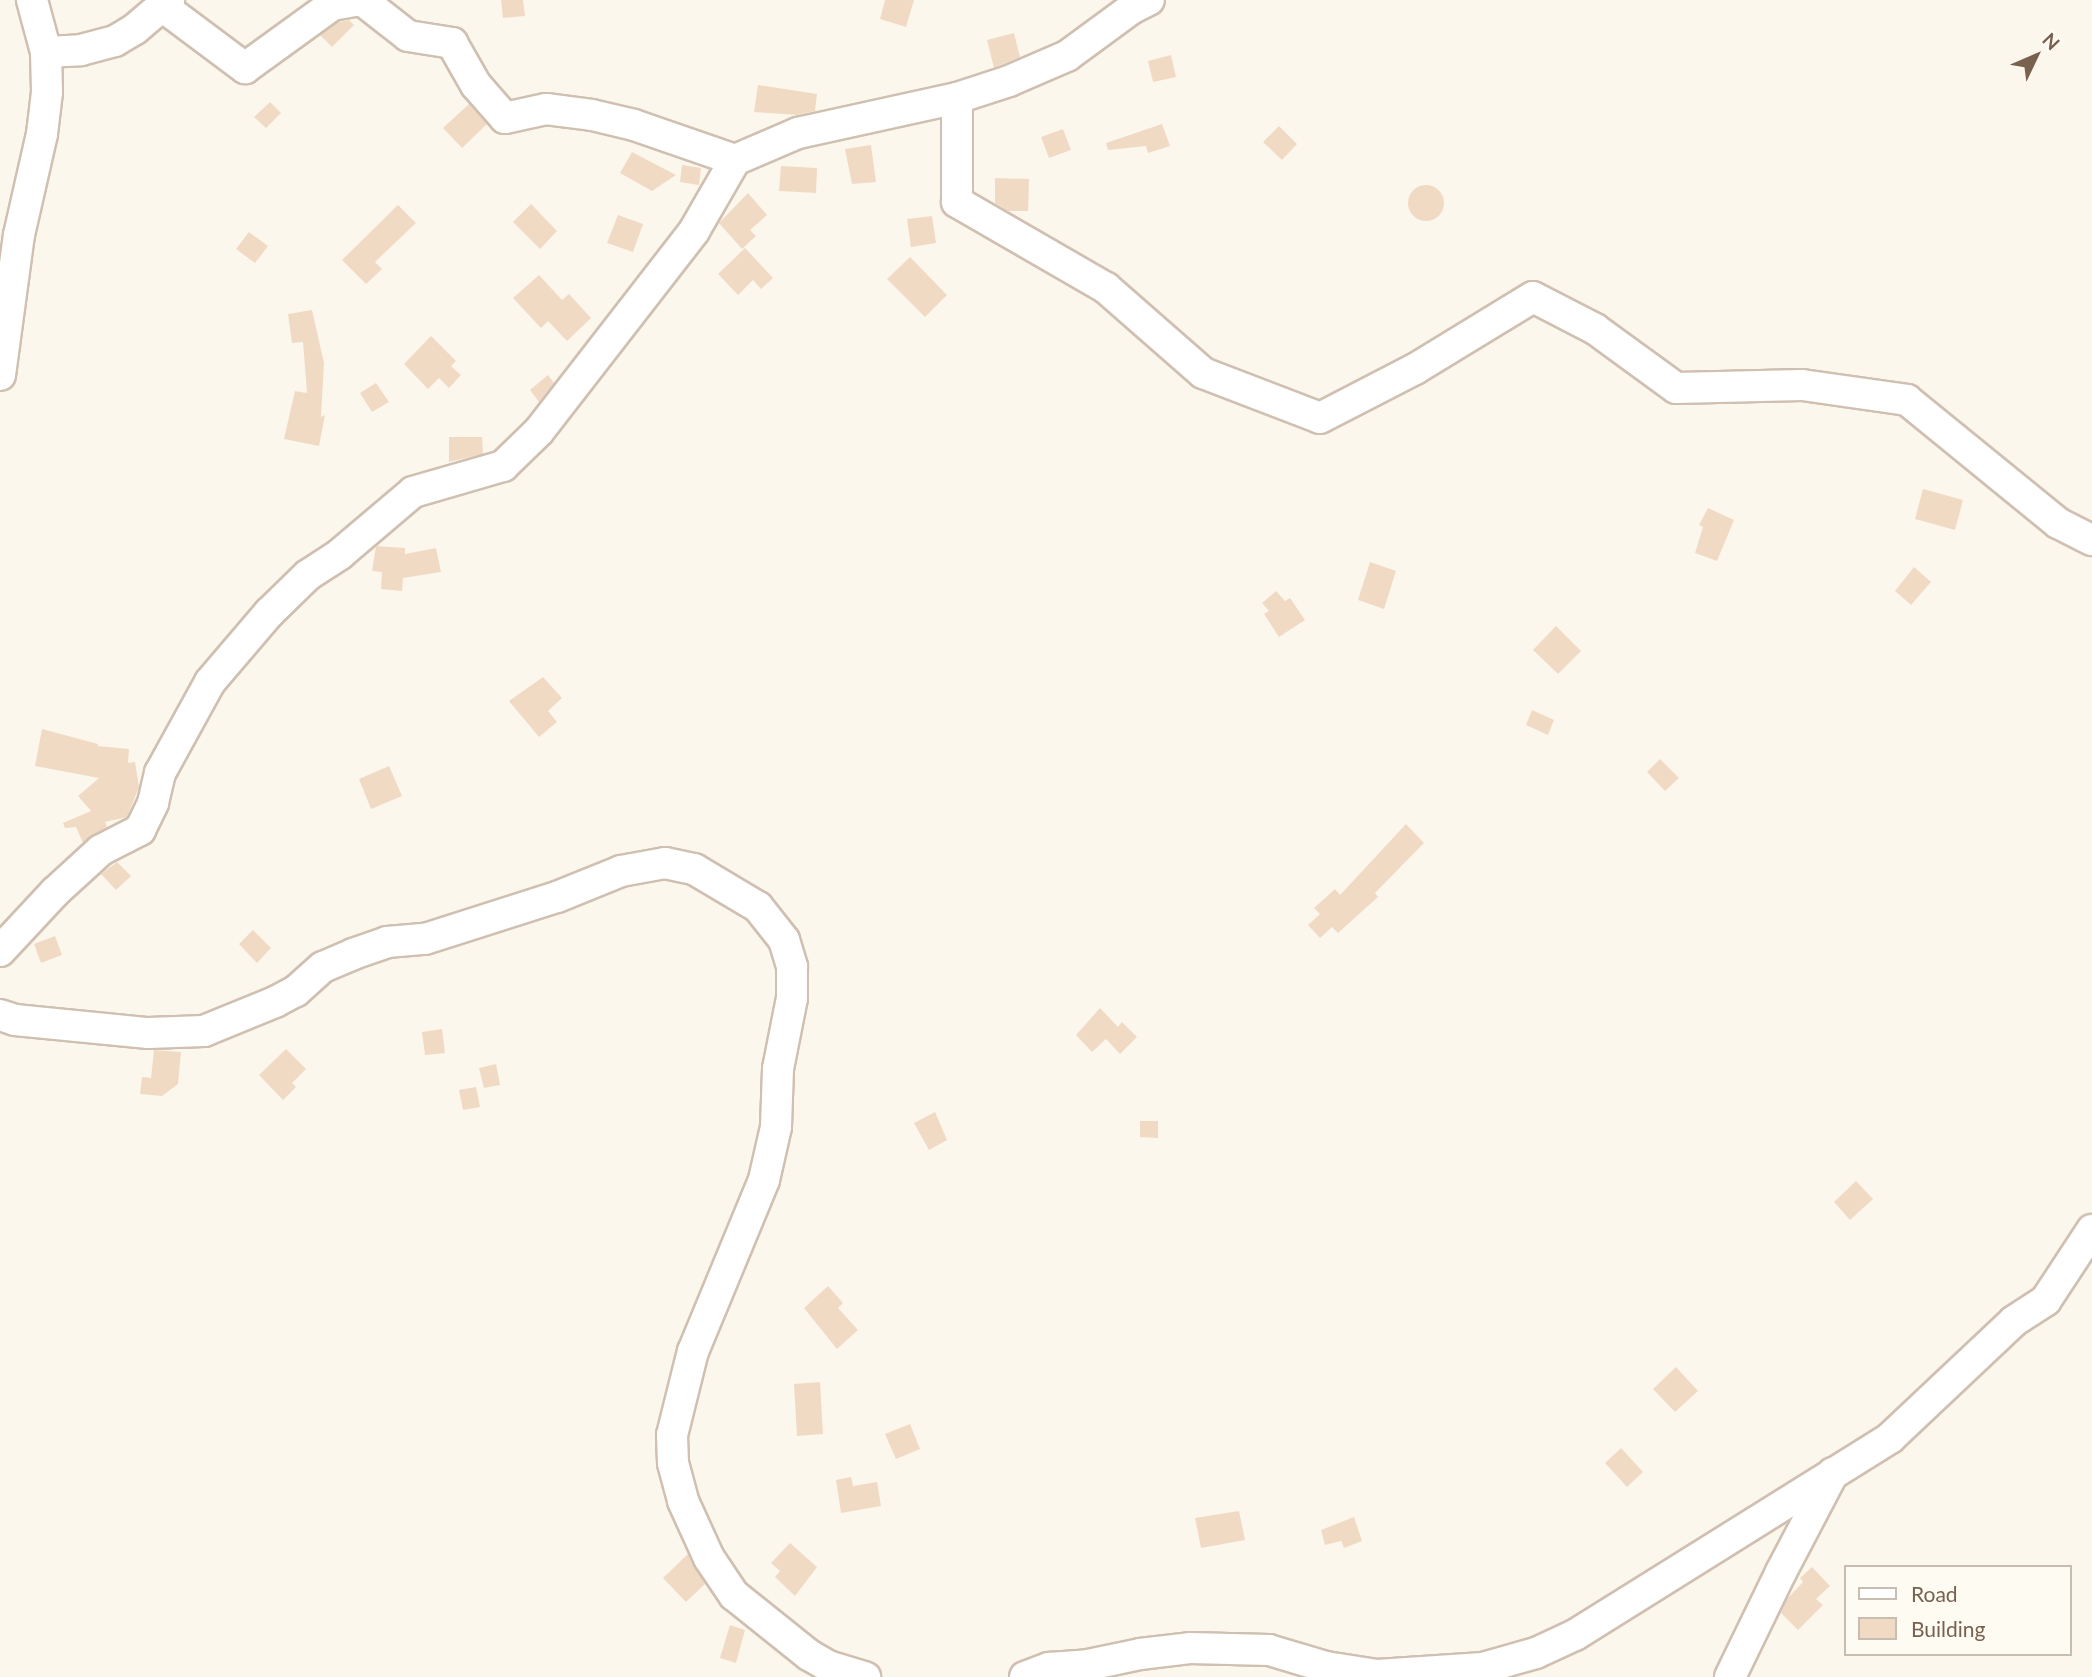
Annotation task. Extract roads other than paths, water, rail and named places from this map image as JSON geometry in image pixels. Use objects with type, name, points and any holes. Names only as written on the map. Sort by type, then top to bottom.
[{"type":"street","points":[[0,375],[19,235],[44,123],[46,52],[32,0]]},
{"type":"street","points":[[46,52],[81,50],[115,41],[135,29],[165,3],[245,68],[332,5],[361,0],[408,36],[452,43],[476,85],[505,118],[546,109],[592,115],[634,125],[735,160]]},
{"type":"street","points":[[0,951],[55,892],[101,850],[140,830],[153,803],[160,773],[210,682],[269,613],[308,575],[340,554],[413,492],[503,466],[540,431],[694,231],[735,160],[798,133],[957,98],[1067,56],[1131,9],[1149,0]]},
{"type":"street","points":[[957,98],[957,202],[1105,288],[1203,373],[1320,418],[1415,369],[1533,297],[1595,329],[1676,388],[1802,385],[1907,400],[2058,523],[2092,541]]},
{"type":"street","points":[[0,1015],[15,1020],[148,1033],[204,1031],[275,1002],[296,990],[323,967],[353,954],[387,942],[425,939],[557,897],[621,871],[665,863],[694,869],[758,907],[784,940],[792,967],[792,998],[778,1069],[776,1127],[764,1180],[692,1351],[672,1435],[673,1463],[683,1501],[709,1558],[734,1595],[809,1655],[828,1666],[865,1677]]},
{"type":"street","points":[[1025,1677],[1049,1668],[1088,1665],[1140,1654],[1221,1647],[1269,1650],[1285,1657],[1351,1672],[1430,1675],[1506,1663],[1536,1653],[1575,1635],[1890,1438],[2014,1321],[2046,1300],[2092,1230]]},
{"type":"street","points":[[1730,1677],[1833,1472]]}]
